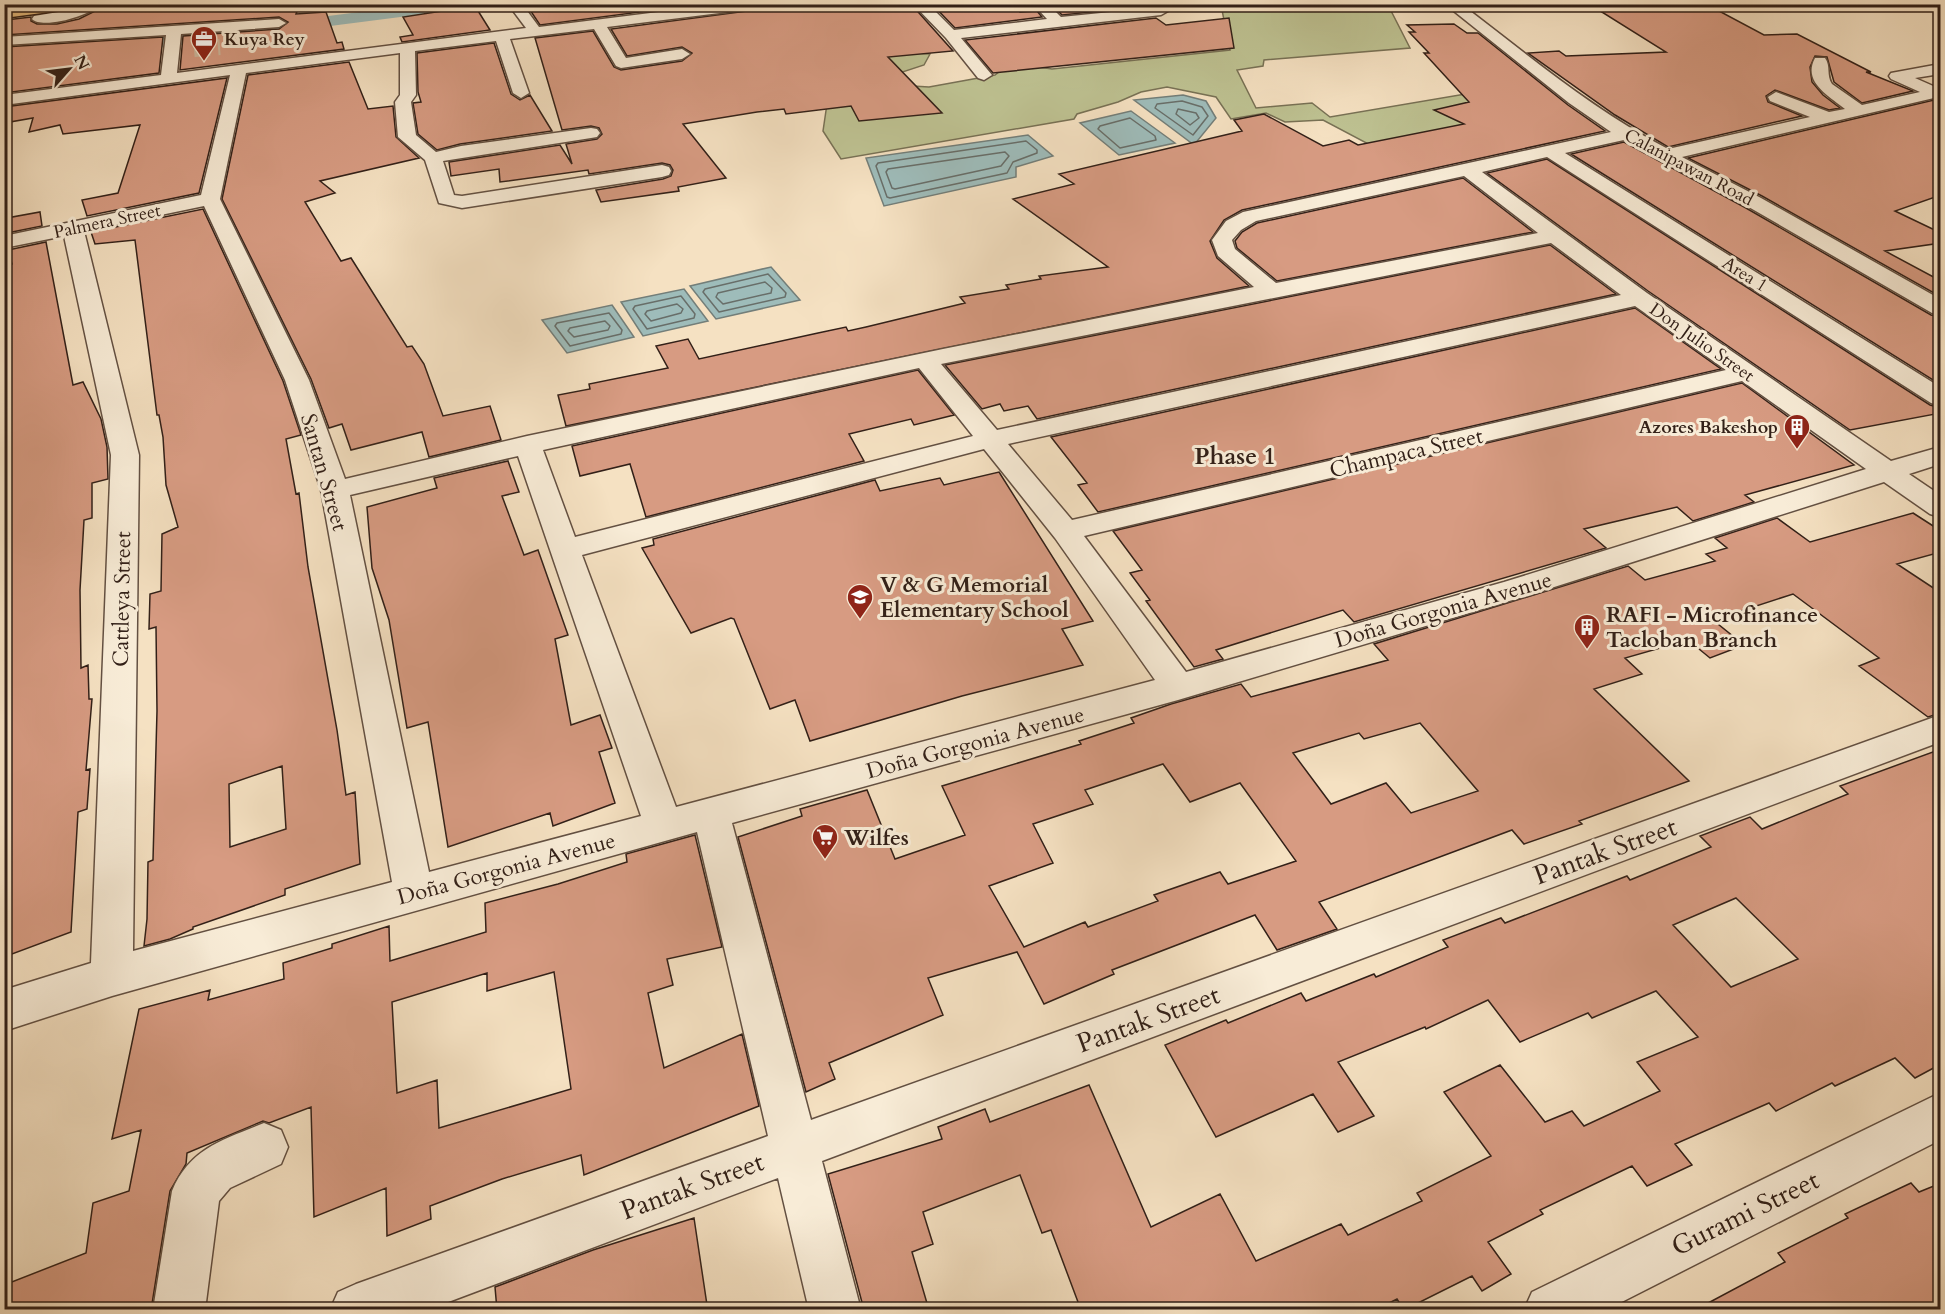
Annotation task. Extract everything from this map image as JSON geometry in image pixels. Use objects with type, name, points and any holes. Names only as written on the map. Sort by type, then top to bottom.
[{"type":"highway","points":[[4,14],[80,4]]},
{"type":"street","points":[[4,26],[74,14],[95,4]]},
{"type":"street","points":[[514,4],[535,31]]},
{"type":"street","points":[[4,100],[407,46],[760,4]]},
{"type":"street","points":[[920,4],[951,35],[984,75]]},
{"type":"street","points":[[1040,4],[1058,22]]},
{"type":"street","name":"Calanipawan Road","points":[[1452,4],[1575,99],[1626,134],[1941,308]]},
{"type":"street","points":[[951,35],[1161,10]]},
{"type":"street","points":[[4,41],[174,43],[279,23]]},
{"type":"street","points":[[598,23],[621,63],[682,54]]},
{"type":"street","points":[[501,35],[521,93]]},
{"type":"street","points":[[168,79],[174,43]]},
{"type":"street","points":[[407,46],[408,94],[403,102],[408,137],[433,158],[446,199],[462,202],[662,171]]},
{"type":"street","points":[[1820,61],[1820,79],[1826,87],[1861,112]]},
{"type":"street","points":[[210,199],[239,69]]},
{"type":"street","points":[[1938,94],[1897,76],[1941,69]]},
{"type":"street","points":[[1666,155],[1938,94]]},
{"type":"street","points":[[1776,97],[1830,119]]},
{"type":"street","points":[[433,158],[461,151],[591,133]]},
{"type":"street","points":[[1270,289],[1225,252],[1222,240],[1229,228],[1237,221],[1250,216],[1626,134]]},
{"type":"street","name":"Area 1","points":[[1549,151],[1941,398]]},
{"type":"street","name":"Don Julio Street","points":[[1467,170],[1640,298],[1941,508]]},
{"type":"street","name":"Palmera Street","points":[[4,242],[210,199]]},
{"type":"street","name":"Santan Street","points":[[210,199],[297,380],[335,490],[414,893]]},
{"type":"street","name":"Cattleya Street","points":[[73,229],[125,455],[112,976]]},
{"type":"street","points":[[335,490],[527,444],[1270,289],[1554,236]]},
{"type":"street","points":[[564,550],[989,440],[1640,298]]},
{"type":"street","points":[[926,361],[1065,531],[1178,687]]},
{"type":"street","name":"Champaca Street","points":[[1065,531],[1746,373]]},
{"type":"street","points":[[527,444],[664,826]]},
{"type":"street","name":"Doña Gorgonia Avenue","points":[[4,1011],[112,976],[1178,687],[1515,589],[1887,470],[1941,455]]},
{"type":"street","name":"Pantak Street","points":[[356,1310],[1941,728]]},
{"type":"street","points":[[711,814],[835,1310]]},
{"type":"street","name":"Gurami Street","points":[[1550,1310],[1941,1116]]},
{"type":"street","points":[[179,1310],[196,1191],[213,1171],[264,1147]]},
{"type":"green space","points":[[882,5],[980,6],[915,13],[901,52],[930,54],[924,65],[881,79],[896,85],[929,87],[995,75],[1004,68],[1025,65],[1052,69],[1230,50],[1221,5],[1388,5],[1410,48],[1264,60],[1263,66],[1237,70],[1256,108],[1312,103],[1330,117],[1536,82],[1482,126],[1372,146],[1323,120],[1285,122],[1266,113],[1231,119],[1216,97],[1167,87],[1141,92],[1118,102],[1077,114],[1074,119],[841,159],[823,131],[827,104]]},
{"type":"water","points":[[1183,95],[1206,101],[1216,118],[1194,145],[1134,100]]},
{"type":"water","points":[[1131,111],[1175,143],[1119,155],[1080,123]]},
{"type":"water","points":[[1028,135],[1053,156],[1016,167],[1016,177],[884,206],[866,158]]},
{"type":"water","points":[[771,267],[800,300],[716,319],[690,286]]},
{"type":"water","points":[[684,289],[708,321],[643,336],[621,302]]},
{"type":"water","points":[[612,305],[634,337],[567,353],[542,320]]},
{"type":"building","points":[[125,4],[220,4],[222,10],[300,4],[296,14],[326,12],[337,43],[342,42],[344,49],[180,70],[183,36],[279,29],[288,22],[279,17],[4,35],[6,20],[31,17],[31,21],[37,24],[57,24],[79,19],[99,9]]},
{"type":"building","points":[[526,4],[668,4],[671,8],[540,25]]},
{"type":"building","points":[[801,4],[911,4],[953,51],[888,57],[942,113],[859,121],[851,106],[786,114],[784,109],[683,124],[726,178],[678,187],[679,191],[601,202],[596,190],[663,179],[671,176],[673,170],[670,165],[662,163],[589,174],[588,170],[500,182],[499,169],[451,176],[449,162],[560,145],[572,164],[566,144],[597,139],[602,134],[599,128],[591,126],[562,130],[535,38],[593,31],[614,67],[621,70],[682,61],[692,53],[682,47],[627,56],[611,29]]},
{"type":"building","points":[[932,4],[1013,4],[1020,12],[1037,11],[1042,17],[955,28]]},
{"type":"building","points":[[1589,4],[1706,4],[1764,35],[1797,34],[1871,72],[1866,72],[1913,91],[1862,103],[1834,82],[1827,57],[1815,56],[1810,67],[1812,82],[1823,95],[1840,108],[1829,110],[1775,90],[1766,96],[1768,102],[1802,116],[1668,147],[1615,115],[1528,53],[1559,51],[1566,56],[1666,52]]},
{"type":"building","points":[[475,6],[490,30],[402,42],[400,37],[413,35],[403,17]]},
{"type":"building","points":[[1098,7],[1102,11],[1062,15],[1057,10]]},
{"type":"building","points":[[1156,18],[1166,25],[1229,18],[1234,48],[993,73],[965,40]]},
{"type":"building","points":[[1454,24],[1467,33],[1478,33],[1568,105],[1605,131],[1242,210],[1224,220],[1210,241],[1217,258],[1249,286],[566,426],[558,395],[590,389],[589,384],[668,368],[656,346],[688,339],[699,359],[846,327],[848,331],[965,303],[960,297],[1009,289],[1006,285],[1041,279],[1039,276],[1108,267],[1013,199],[1074,184],[1059,174],[1242,131],[1234,120],[1264,114],[1323,146],[1349,140],[1358,145],[1464,124],[1434,110],[1469,102],[1424,53],[1429,53],[1409,32],[1415,32],[1407,25]]},
{"type":"building","points":[[163,37],[159,73],[4,93],[4,47]]},
{"type":"building","points":[[494,43],[511,94],[520,100],[530,95],[552,131],[460,144],[437,150],[418,134],[413,103],[421,102],[418,92],[417,53]]},
{"type":"building","points":[[349,62],[368,109],[393,106],[396,137],[419,158],[320,181],[335,193],[305,202],[341,261],[351,258],[407,347],[412,346],[424,364],[443,416],[490,406],[501,440],[429,457],[422,432],[351,450],[342,424],[329,428],[311,379],[222,199],[248,75]]},
{"type":"building","points":[[227,78],[199,193],[87,216],[82,200],[118,193],[140,125],[63,134],[60,125],[29,132],[33,118],[4,123],[4,107]]},
{"type":"building","points":[[1934,100],[1941,102],[1941,195],[1895,211],[1941,233],[1941,243],[1885,251],[1941,281],[1941,297],[1762,196],[1688,158]]},
{"type":"building","points":[[1624,142],[1746,208],[1931,315],[1941,317],[1941,385],[1571,154]]},
{"type":"building","points":[[1547,159],[1930,405],[1941,408],[1941,413],[1850,430],[1648,291],[1487,173]]},
{"type":"building","points":[[1463,178],[1533,232],[1277,281],[1237,248],[1235,241],[1242,232],[1257,223]]},
{"type":"building","points":[[203,209],[283,381],[301,435],[286,439],[296,494],[299,493],[308,567],[337,730],[346,795],[355,792],[360,864],[285,889],[285,895],[193,927],[170,939],[144,946],[148,862],[153,860],[157,711],[156,627],[149,629],[150,594],[161,591],[162,534],[178,527],[166,485],[163,437],[159,415],[157,415],[135,240],[95,244],[91,232]],"holes":[[[282,766],[286,829],[230,847],[229,784]]]},
{"type":"building","points":[[40,212],[42,226],[7,233],[7,218]]},
{"type":"building","points":[[46,242],[73,385],[83,382],[101,419],[107,447],[108,479],[92,483],[92,518],[84,520],[80,590],[81,668],[88,665],[89,699],[92,699],[86,770],[90,769],[87,809],[78,812],[71,932],[4,957],[4,266],[12,264],[8,250]]},
{"type":"building","points":[[1550,245],[1616,294],[1037,419],[1028,406],[1004,411],[1000,404],[982,409],[945,365]]},
{"type":"building","points":[[1635,308],[1721,369],[1098,512],[1078,485],[1087,483],[1051,437]]},
{"type":"building","points":[[918,370],[954,415],[914,425],[911,419],[849,434],[864,461],[646,517],[630,464],[580,476],[572,446]]},
{"type":"building","points":[[1742,383],[1854,465],[1745,495],[1754,502],[1693,521],[1677,507],[1584,529],[1606,548],[1354,622],[1343,610],[1216,650],[1223,659],[1194,667],[1146,601],[1150,600],[1130,573],[1142,570],[1113,531]]},
{"type":"building","points":[[508,461],[519,492],[502,496],[524,555],[538,550],[568,635],[555,639],[571,725],[600,715],[612,748],[599,752],[615,803],[553,826],[550,813],[448,847],[428,722],[407,728],[389,620],[372,568],[367,507],[437,488],[434,478]]},
{"type":"building","points":[[999,472],[1093,621],[1062,629],[1083,665],[962,696],[810,741],[795,700],[770,709],[734,619],[731,618],[691,633],[642,548],[654,545],[653,539],[875,480],[880,491],[940,478],[944,485]]},
{"type":"building","points":[[1913,513],[1941,531],[1941,552],[1897,564],[1941,593],[1941,713],[1928,717],[1859,666],[1879,658],[1793,594],[1713,620],[1744,645],[1710,658],[1688,640],[1625,658],[1642,674],[1594,689],[1689,781],[1579,821],[1582,824],[1524,844],[1512,830],[1319,902],[1337,929],[1277,950],[1255,915],[1112,970],[1114,974],[1044,1004],[1017,952],[928,978],[943,1015],[829,1063],[835,1079],[806,1092],[738,837],[802,816],[800,809],[867,790],[895,859],[965,835],[942,786],[1081,744],[1079,741],[1134,723],[1131,718],[1171,704],[1241,684],[1251,697],[1388,660],[1374,644],[1628,566],[1645,580],[1715,561],[1706,554],[1727,548],[1715,538],[1777,518],[1810,542]],"holes":[[[1420,723],[1478,791],[1411,813],[1386,783],[1331,804],[1293,753],[1359,733],[1364,739]],[[1163,764],[1190,802],[1240,783],[1296,861],[1228,884],[1220,872],[1154,895],[1158,901],[1088,927],[1085,922],[1024,947],[989,886],[1053,863],[1033,824],[1093,804],[1085,790]]]},
{"type":"building","points":[[1941,749],[1941,1064],[1915,1078],[1895,1058],[1835,1086],[1832,1083],[1776,1111],[1769,1103],[1675,1144],[1692,1165],[1647,1186],[1632,1166],[1540,1210],[1543,1214],[1488,1242],[1511,1274],[1482,1291],[1472,1276],[1404,1310],[1397,1299],[1375,1310],[1081,1310],[1051,1230],[1042,1233],[1020,1175],[923,1212],[933,1244],[912,1252],[929,1310],[864,1310],[828,1174],[942,1139],[938,1127],[985,1109],[990,1122],[1089,1085],[1151,1227],[1220,1194],[1256,1261],[1341,1224],[1348,1235],[1422,1201],[1417,1193],[1491,1156],[1444,1092],[1500,1065],[1545,1122],[1572,1111],[1584,1126],[1660,1091],[1637,1062],[1698,1037],[1656,991],[1592,1018],[1588,1013],[1520,1042],[1488,1000],[1426,1029],[1425,1027],[1338,1062],[1374,1116],[1338,1132],[1313,1094],[1216,1137],[1165,1045],[1226,1020],[1228,1023],[1301,993],[1306,1001],[1374,974],[1376,977],[1448,947],[1443,940],[1501,918],[1505,923],[1627,876],[1630,880],[1711,847],[1700,836],[1750,817],[1762,829],[1848,794],[1840,786]],"holes":[[[1736,898],[1798,959],[1731,987],[1673,925]]]},
{"type":"building","points":[[695,835],[722,947],[667,959],[673,985],[648,993],[664,1068],[742,1034],[759,1106],[584,1175],[581,1155],[502,1179],[430,1206],[431,1219],[387,1236],[386,1188],[314,1217],[311,1107],[269,1123],[263,1121],[187,1153],[186,1164],[170,1191],[151,1310],[4,1310],[4,1285],[86,1253],[93,1203],[129,1191],[141,1130],[112,1139],[139,1009],[210,990],[208,1000],[284,979],[283,963],[332,948],[332,944],[389,926],[390,961],[486,932],[485,903],[558,884],[627,862],[626,854]],"holes":[[[554,972],[571,1089],[439,1128],[437,1080],[397,1093],[392,1002],[487,973],[487,991]]]},
{"type":"building","points":[[1911,1183],[1919,1192],[1941,1183],[1941,1310],[1695,1310],[1785,1262],[1778,1253],[1848,1218],[1845,1214]]},
{"type":"building","points":[[694,1218],[707,1305],[694,1310],[497,1310],[495,1287],[593,1250]]},
{"type":"waterway","points":[[110,49],[463,4]]},
{"type":"tunnel","points":[[194,49],[220,47]]},
{"type":"place","name":"Kuya Rey","points":[[204,62]]},
{"type":"place","name":"Azores Bakeshop","points":[[1797,450]]},
{"type":"place","name":"V & G Memorial Elementary School","points":[[860,620]]},
{"type":"place","name":"RAFI - Microfinance Tacloban Branch","points":[[1587,650]]},
{"type":"place","name":"Wilfes","points":[[825,860]]},
{"type":"district","name":"Phase 1","points":[[1235,456]]}]
